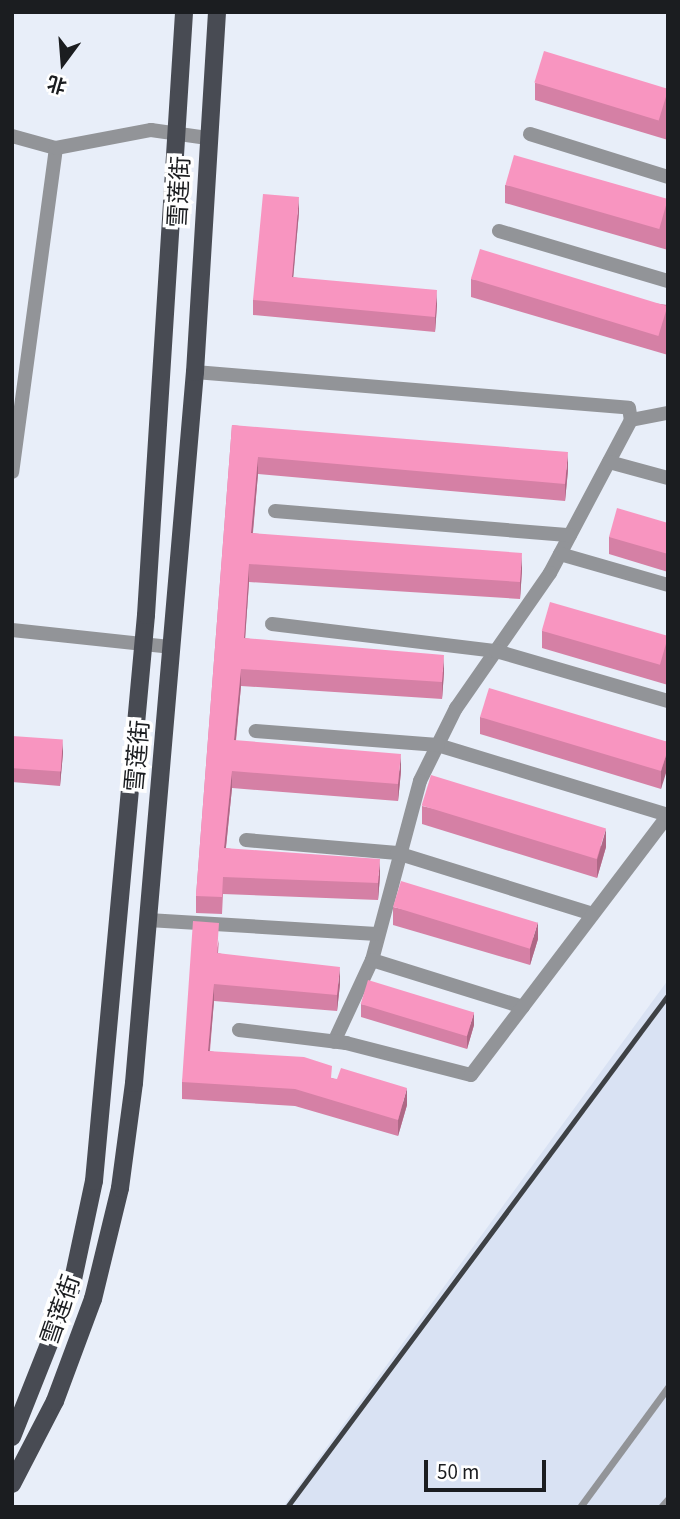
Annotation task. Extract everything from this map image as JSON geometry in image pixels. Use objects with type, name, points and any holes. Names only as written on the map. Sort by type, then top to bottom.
[{"type":"main road","name":"雪莲街","points":[[12,1437],[71,1289],[94,1181],[144,643],[184,12]]},
{"type":"main road","name":"雪莲街","points":[[12,1484],[55,1401],[93,1299],[122,1175],[148,920],[195,372],[207,138],[217,12]]},
{"type":"street","points":[[12,135],[56,148],[152,130],[207,138]]},
{"type":"street","points":[[530,134],[668,177]]},
{"type":"street","points":[[12,472],[56,148]]},
{"type":"street","points":[[499,231],[668,282]]},
{"type":"street","points":[[195,372],[629,408],[631,420],[560,554],[438,745],[397,853],[372,960],[334,1042]]},
{"type":"street","points":[[631,420],[668,413]]},
{"type":"street","points":[[609,462],[668,478]]},
{"type":"street","points":[[275,511],[570,535]]},
{"type":"street","points":[[560,554],[668,585]]},
{"type":"street","points":[[272,624],[496,651],[668,701]]},
{"type":"street","points":[[12,630],[172,647]]},
{"type":"street","points":[[239,1030],[334,1042],[471,1075],[668,815],[438,745],[256,731]]},
{"type":"street","points":[[246,840],[397,853],[593,914]]},
{"type":"street","points":[[148,920],[377,934]]},
{"type":"street","points":[[372,960],[523,1007]]},
{"type":"lane","points":[[580,1507],[668,1387]]},
{"type":"lane","points":[[661,1507],[668,1499]]},
{"type":"shaded area","points":[[668,980],[668,1507],[283,1507]]},
{"type":"building","points":[[544,51],[668,89],[659,121],[534,83]]},
{"type":"building","points":[[514,155],[668,199],[659,229],[505,185]]},
{"type":"building","points":[[263,194],[299,197],[292,277],[437,290],[435,317],[253,300]]},
{"type":"building","points":[[480,249],[667,306],[658,336],[471,279]]},
{"type":"building","points":[[232,425],[568,452],[565,484],[258,457],[251,533],[522,553],[520,582],[249,564],[244,638],[444,655],[442,682],[241,669],[234,740],[401,754],[398,784],[232,771],[224,848],[380,859],[378,883],[223,877],[222,897],[196,896]]},
{"type":"building","points":[[617,508],[668,523],[668,554],[609,537]]},
{"type":"building","points":[[550,602],[668,636],[660,665],[542,631]]},
{"type":"building","points":[[489,688],[668,742],[661,771],[480,717]]},
{"type":"building","points":[[12,736],[63,740],[61,771],[12,768]]},
{"type":"building","points":[[431,775],[606,829],[597,859],[422,806]]},
{"type":"building","points":[[401,881],[538,923],[530,949],[393,907]]},
{"type":"building","points":[[193,921],[219,923],[217,953],[340,967],[337,995],[214,984],[208,1051],[304,1057],[332,1066],[331,1078],[337,1079],[341,1068],[407,1088],[398,1120],[295,1089],[182,1082]]},
{"type":"building","points":[[368,980],[474,1012],[467,1036],[361,1004]]},
{"type":"railway","points":[[287,1507],[668,995]]}]
